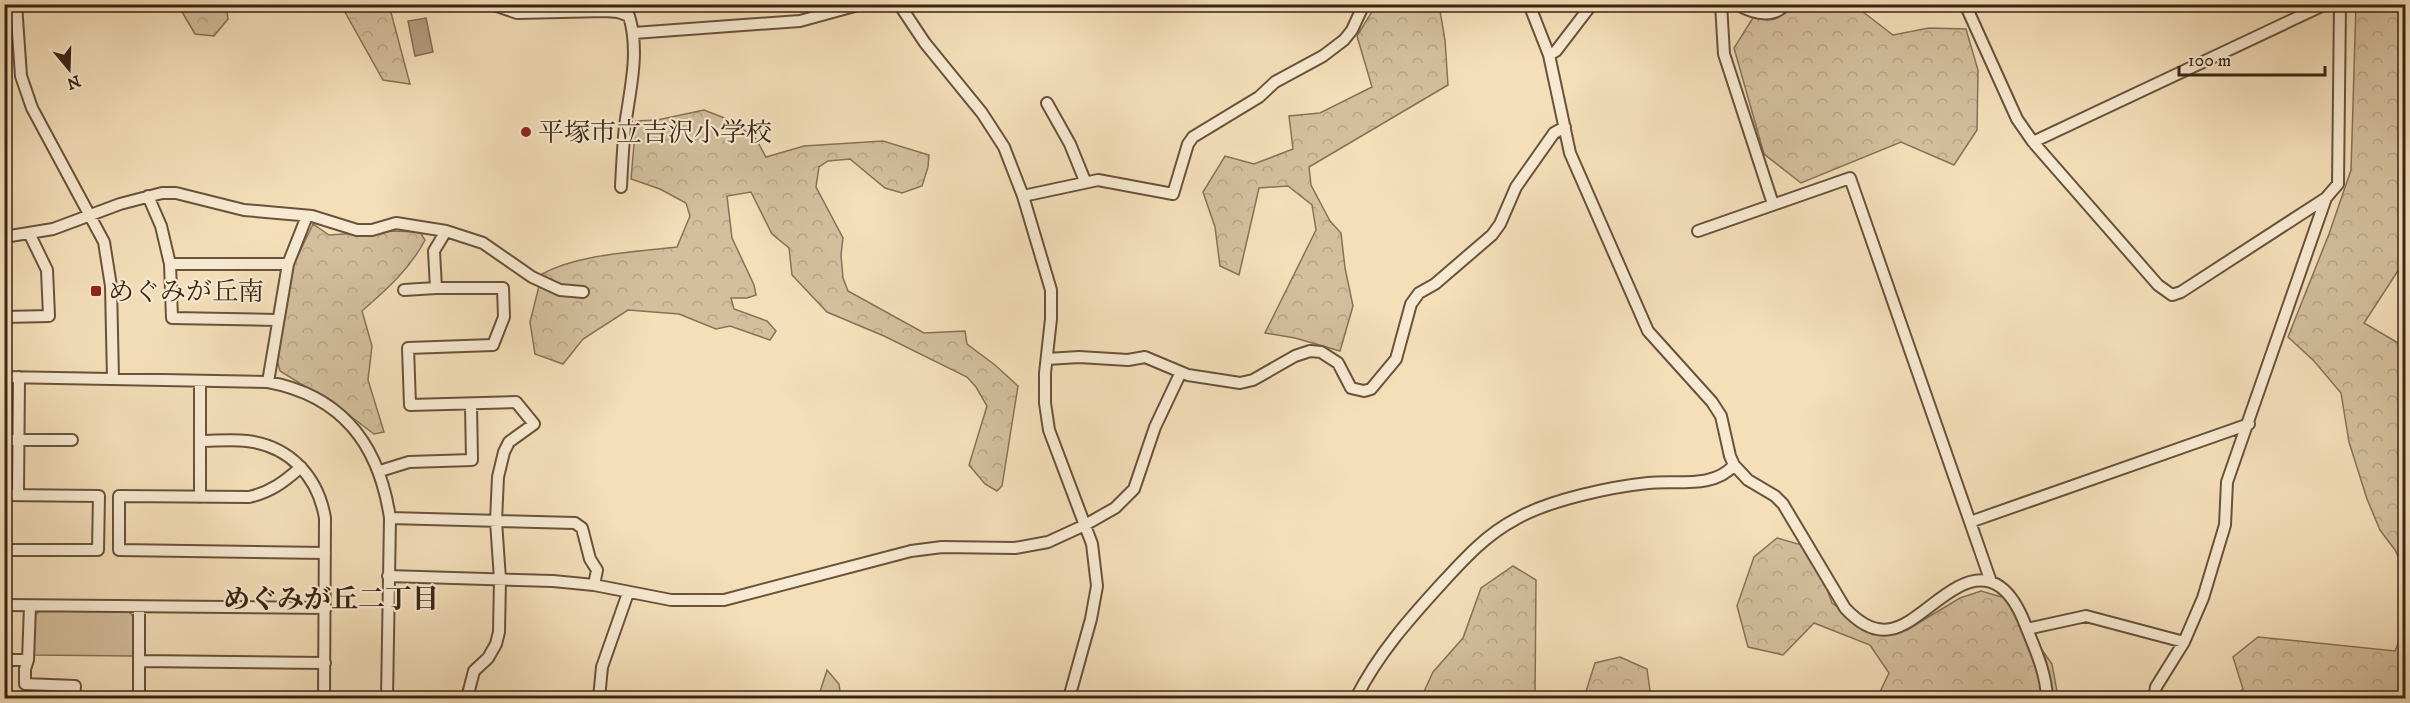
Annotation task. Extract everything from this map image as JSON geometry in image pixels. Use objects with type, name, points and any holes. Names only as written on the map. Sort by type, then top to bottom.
[{"type":"street","points":[[16,4],[21,76],[32,108],[104,242],[109,263],[113,379]]},
{"type":"street","points":[[491,4],[517,13],[618,12],[629,16],[634,33],[634,68],[625,128],[621,187]]},
{"type":"street","points":[[634,33],[800,21],[842,7],[862,4]]},
{"type":"street","points":[[899,4],[925,43],[982,114],[1004,147],[1023,196],[1051,290],[1045,403],[1049,430],[1092,544],[1097,586],[1091,619],[1068,699]]},
{"type":"street","points":[[1023,196],[1085,182],[1111,181],[1173,194],[1188,144],[1193,137],[1259,97],[1275,82],[1323,56],[1344,40],[1352,30],[1364,4]]},
{"type":"street","points":[[1529,4],[1549,55],[1570,153],[1581,182],[1648,331],[1712,402],[1721,417],[1734,465],[1749,480],[1775,495],[1784,504],[1845,608],[1856,620],[1868,626],[1880,629],[1895,628],[1914,621],[1957,587],[1983,580],[2000,585],[2019,606],[2046,678],[2047,699]]},
{"type":"street","points":[[1549,55],[1556,51],[1592,4]]},
{"type":"street","points":[[1721,4],[1724,54],[1773,204]]},
{"type":"street","points":[[1736,4],[1750,13],[1765,14],[1777,11],[1786,4]]},
{"type":"street","points":[[1965,4],[2017,119],[2033,142],[2157,285],[2172,295],[2181,292],[2326,198],[2338,184],[2340,4]]},
{"type":"street","points":[[2033,142],[2326,4]]},
{"type":"street","points":[[1047,103],[1070,144],[1085,182]]},
{"type":"street","points":[[1047,359],[1079,357],[1128,360],[1145,357],[1181,372],[1240,383],[1253,380],[1270,369],[1310,351],[1321,352],[1338,363],[1351,388],[1364,391],[1371,389],[1396,359],[1411,304],[1419,293],[1435,284],[1492,235],[1500,224],[1516,188],[1554,133],[1565,127]]},
{"type":"street","points":[[1698,231],[1850,178],[1991,582]]},
{"type":"street","points":[[4,237],[53,229],[120,204],[148,196],[176,193],[244,210],[307,216],[357,230],[372,230],[396,224],[446,231],[483,243],[532,277],[560,290],[583,292]]},
{"type":"street","points":[[148,196],[161,226],[171,264],[172,318],[277,320]]},
{"type":"street","points":[[2154,699],[2156,687],[2184,642],[2203,598],[2225,525],[2227,482],[2326,198]]},
{"type":"street","points":[[268,382],[288,264],[307,216]]},
{"type":"street","points":[[436,288],[434,251],[446,231]]},
{"type":"street","points":[[4,317],[49,316],[47,270],[29,233]]},
{"type":"street","points":[[171,264],[288,264]]},
{"type":"street","points":[[404,290],[503,288],[504,317],[493,345],[408,348],[410,405],[516,402],[534,424],[509,442],[504,452],[498,477],[496,521],[500,579],[499,632],[496,644],[488,658],[474,671],[467,699]]},
{"type":"street","points":[[388,576],[500,579],[594,585],[671,600],[724,600],[911,550],[942,547],[1016,548],[1048,542],[1085,525],[1115,507],[1134,489],[1155,427],[1181,372]]},
{"type":"street","points":[[4,377],[268,382],[293,387],[322,400],[340,414],[356,432],[380,471],[390,518],[387,699]]},
{"type":"street","points":[[18,495],[19,377]]},
{"type":"street","points":[[200,381],[200,497]]},
{"type":"street","points":[[380,471],[409,462],[472,460],[471,405]]},
{"type":"street","points":[[1970,522],[2248,424]]},
{"type":"street","points":[[4,440],[72,440]]},
{"type":"street","points":[[200,441],[248,441],[268,446],[290,457],[301,467],[313,482],[322,500],[325,518],[326,608],[324,699]]},
{"type":"street","points":[[1356,699],[1384,651],[1411,616],[1480,543],[1503,526],[1542,507],[1581,496],[1649,483],[1693,482],[1728,473],[1734,465]]},
{"type":"street","points":[[301,467],[280,486],[266,493],[249,497],[119,496],[119,550],[325,553]]},
{"type":"street","points":[[4,495],[99,496],[98,550],[4,550]]},
{"type":"street","points":[[390,518],[575,523],[582,528],[590,559],[597,570],[594,585]]},
{"type":"street","points":[[599,699],[602,667],[628,593]]},
{"type":"street","points":[[4,606],[326,608]]},
{"type":"street","points":[[30,606],[25,684],[75,686],[75,699]]},
{"type":"street","points":[[139,607],[139,699]]},
{"type":"street","points":[[2027,629],[2086,616],[2184,642]]},
{"type":"street","points":[[4,660],[28,660]]},
{"type":"street","points":[[139,661],[325,663]]},
{"type":"green space","points":[[178,5],[226,5],[228,19],[214,36],[195,34]]},
{"type":"green space","points":[[341,5],[389,5],[410,84],[383,80]]},
{"type":"green space","points":[[1376,5],[1439,5],[1445,40],[1448,85],[1309,167],[1311,185],[1330,221],[1341,233],[1353,306],[1340,351],[1295,338],[1265,333],[1316,230],[1312,205],[1288,186],[1259,188],[1239,275],[1220,266],[1215,227],[1203,192],[1225,156],[1254,164],[1293,149],[1289,116],[1320,113],[1372,87],[1357,36]]},
{"type":"green space","points":[[1761,5],[1854,5],[1893,35],[1929,28],[1966,29],[1978,70],[1977,130],[1954,165],[1901,142],[1801,183],[1764,154],[1734,48]]},
{"type":"green space","points":[[2356,5],[2405,5],[2405,260],[2364,323],[2405,347],[2405,571],[2395,550],[2380,530],[2367,499],[2349,442],[2341,393],[2314,361],[2288,337],[2329,234],[2351,170]]},
{"type":"green space","points":[[704,110],[732,121],[756,139],[766,157],[804,146],[883,141],[929,155],[922,186],[902,193],[885,188],[850,159],[828,161],[819,167],[816,187],[843,238],[841,255],[843,278],[848,291],[924,333],[965,331],[967,344],[1018,386],[1002,486],[997,491],[985,484],[969,465],[987,406],[976,387],[967,377],[884,336],[827,312],[792,275],[789,248],[772,234],[751,192],[727,196],[732,238],[754,285],[756,295],[747,298],[731,298],[734,309],[767,321],[776,331],[770,340],[730,326],[716,329],[679,314],[628,310],[583,339],[563,364],[535,354],[530,322],[542,274],[557,267],[590,258],[677,247],[690,216],[686,203],[660,189],[631,179],[636,121],[657,120]]},
{"type":"green space","points":[[313,224],[329,235],[389,231],[420,232],[425,240],[405,270],[362,311],[372,346],[368,380],[384,432],[374,434],[337,406],[280,371],[276,356],[292,268]]},
{"type":"green space","points":[[1777,538],[1812,548],[1832,603],[1878,635],[1907,630],[1960,598],[1981,591],[2005,598],[2052,664],[2058,697],[1877,698],[1889,673],[1870,645],[1814,623],[1783,655],[1748,647],[1737,606],[1754,557]]},
{"type":"green space","points":[[1513,566],[1536,580],[1535,698],[1421,698],[1433,672],[1463,638],[1481,588]]},
{"type":"green space","points":[[40,611],[128,611],[133,616],[133,656],[34,655],[34,616]]},
{"type":"green space","points":[[2405,626],[2405,698],[2232,698],[2243,689],[2233,657],[2258,637],[2395,651]]},
{"type":"green space","points":[[1620,657],[1647,669],[1651,698],[1584,698],[1595,663]]},
{"type":"green space","points":[[827,670],[839,684],[841,698],[818,698]]},
{"type":"shaded area","points":[[426,18],[433,52],[415,56],[408,21]]},
{"type":"place","name":"平塚市立吉沢小学校","points":[[526,132]]},
{"type":"place","name":"めぐみが丘南","points":[[96,291]]},
{"type":"district","name":"めぐみが丘二丁目","points":[[331,599]]}]
